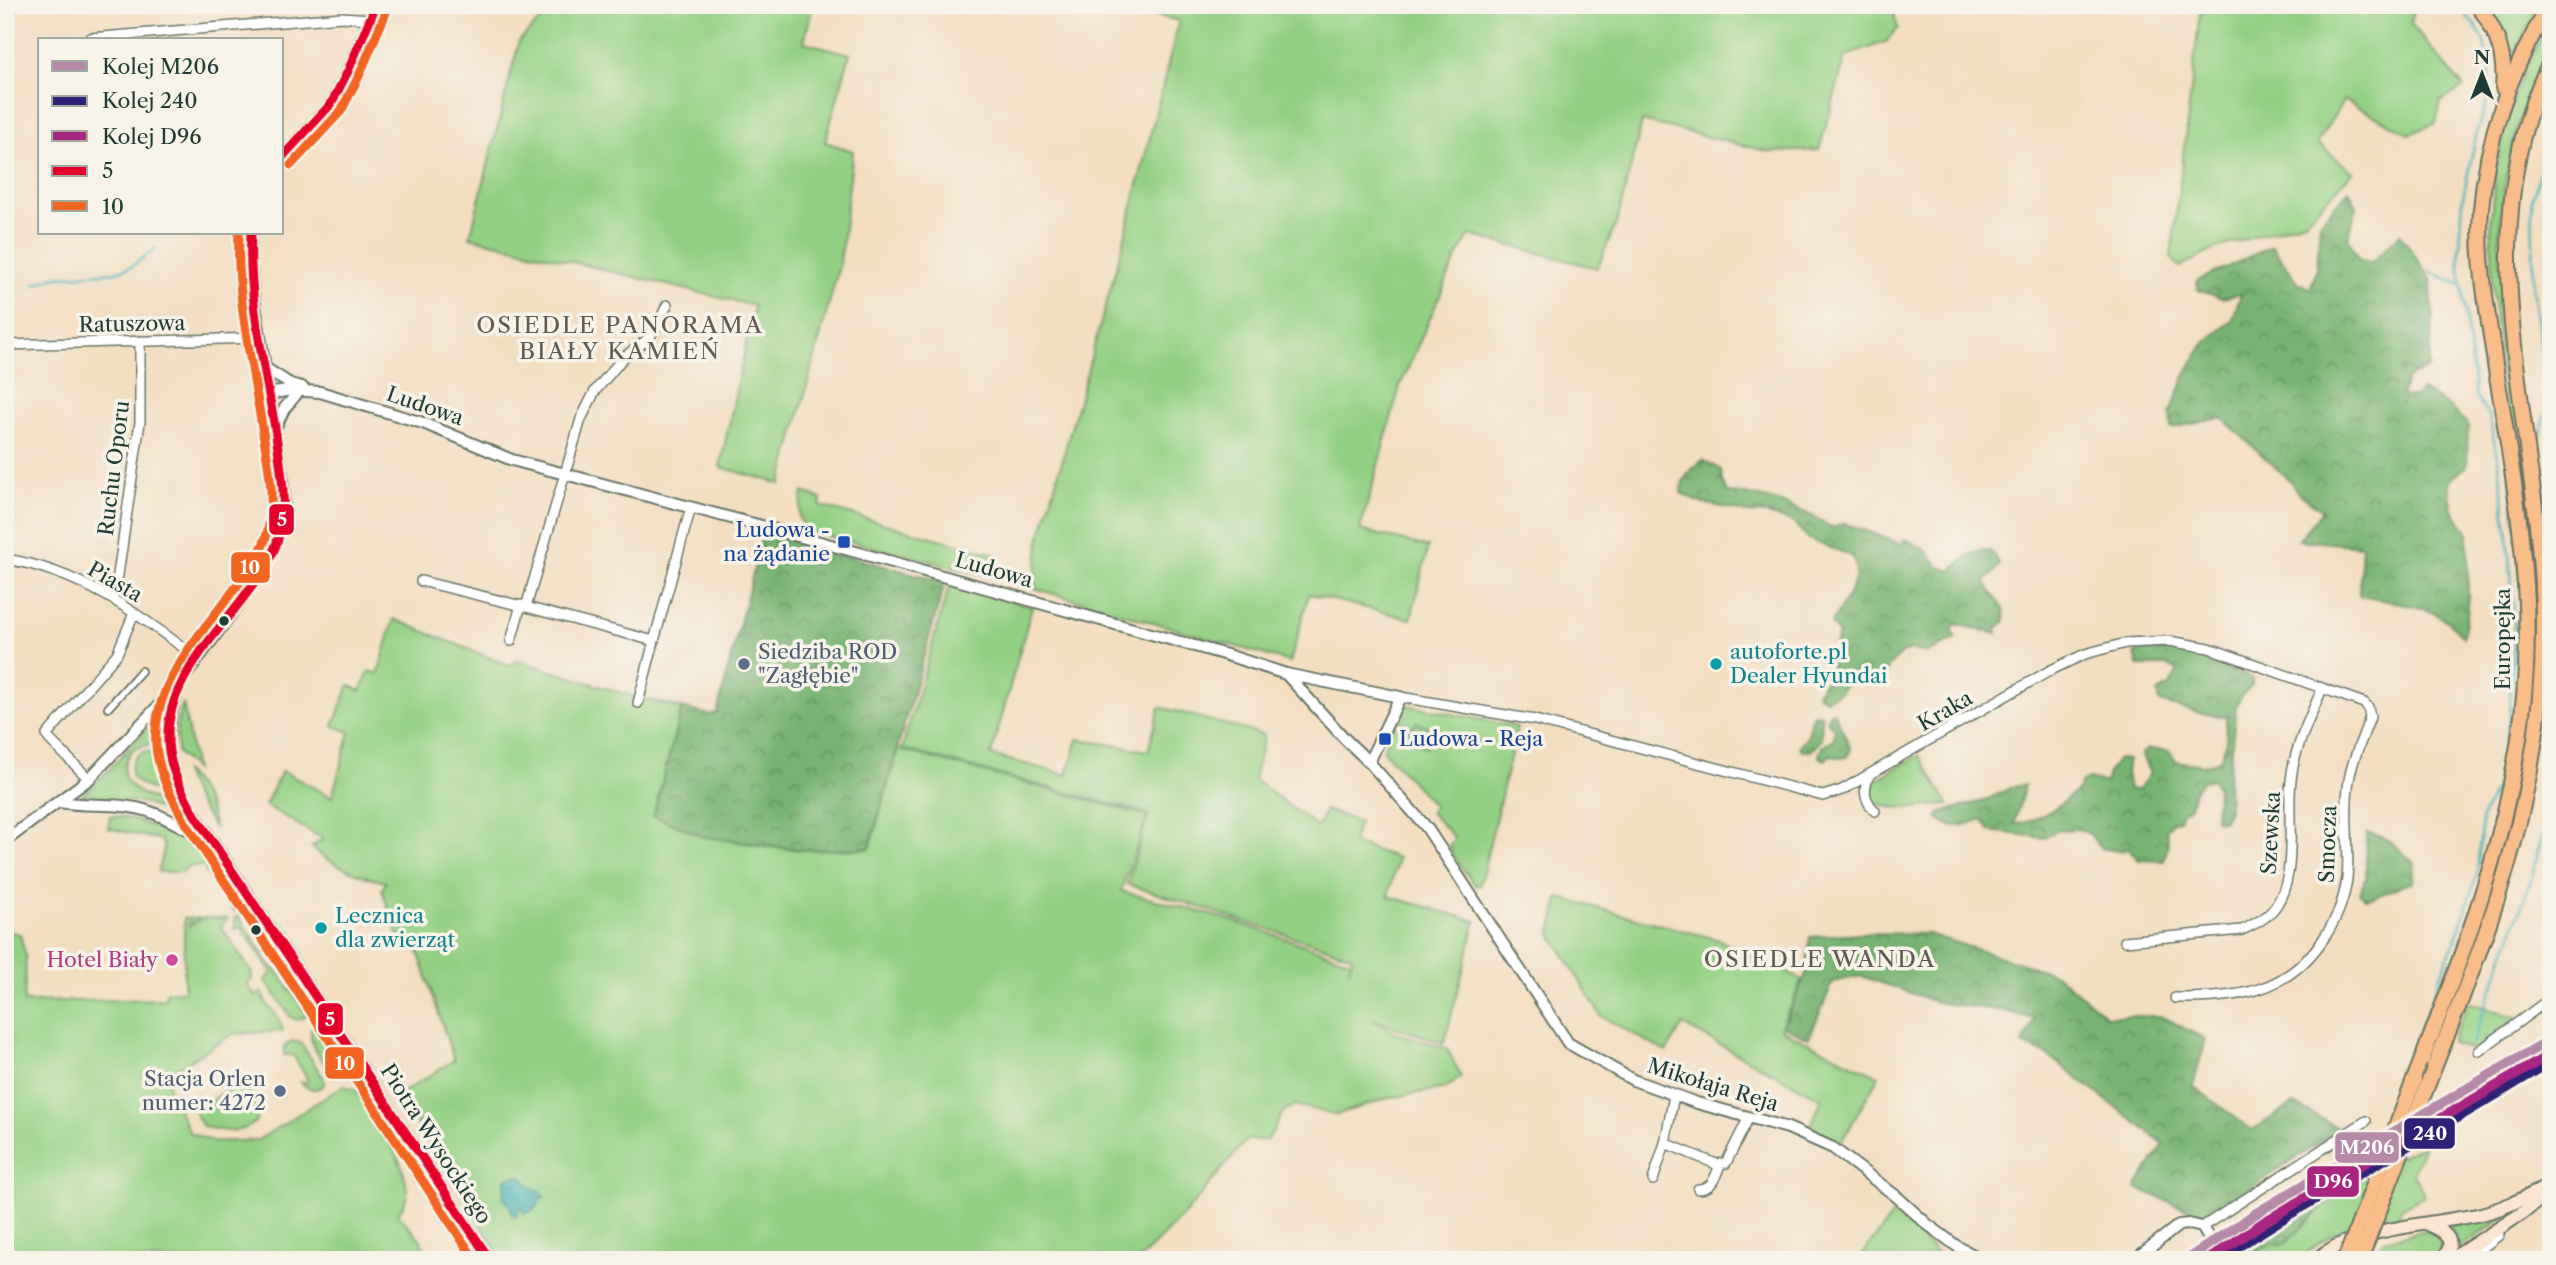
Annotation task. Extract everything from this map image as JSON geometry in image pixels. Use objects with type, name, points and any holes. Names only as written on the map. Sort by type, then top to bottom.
[{"type":"main road","points":[[2477,5],[2494,30],[2501,53],[2504,76],[2501,105]]},
{"type":"main road","name":"Europejka","points":[[2345,1260],[2466,948],[2490,872],[2517,756],[2523,713],[2527,610],[2516,506],[2482,259],[2481,209],[2491,144],[2501,105],[2525,47],[2550,5]]},
{"type":"main road","name":"Europejka","points":[[2360,1260],[2498,901],[2521,817],[2535,750],[2542,689],[2541,566],[2536,503],[2511,320],[2509,233],[2514,176],[2532,108],[2551,60]]},
{"type":"main road","points":[[2451,1260],[2524,1212],[2551,1188]]},
{"type":"main road","points":[[2318,1260],[2336,1245],[2358,1237],[2481,1214],[2551,1188]]},
{"type":"main road","points":[[2427,1224],[2443,1231],[2450,1242],[2449,1252],[2441,1260]]},
{"type":"street","points":[[284,155],[331,104],[376,5]]},
{"type":"street","points":[[90,38],[342,17],[370,19]]},
{"type":"street","points":[[5,841],[89,779],[181,682],[258,578],[274,550],[284,511],[283,481],[260,338],[250,255],[251,234]]},
{"type":"street","points":[[511,641],[580,419],[595,391],[623,358],[648,339],[667,305]]},
{"type":"street","name":"Ratuszowa","points":[[5,345],[260,338]]},
{"type":"street","name":"Ruchu Oporu","points":[[110,597],[118,575],[140,422],[140,341]]},
{"type":"street","points":[[265,368],[305,390],[284,409],[275,428]]},
{"type":"street","name":"Ludowa","points":[[269,394],[305,390],[423,423],[512,460],[1227,655],[1286,674],[1535,720]]},
{"type":"street","points":[[638,703],[691,507]]},
{"type":"street","name":"Piasta","points":[[5,559],[31,563],[70,576],[110,597],[197,658]]},
{"type":"street","points":[[421,582],[654,640]]},
{"type":"street","points":[[89,779],[47,735],[117,653],[134,613]]},
{"type":"street","name":"Kraka","points":[[1535,720],[1823,796],[1843,790],[2051,670],[2085,654],[2126,643],[2169,641],[2209,649],[2364,703],[2368,707]]},
{"type":"street","points":[[108,708],[141,671]]},
{"type":"street","name":"Ludowa","points":[[1286,674],[1427,828],[1476,901]]},
{"type":"street","name":"Piotra Wysockiego","points":[[181,682],[167,729],[169,758],[183,795],[490,1260]]},
{"type":"street","name":"Szewska","points":[[2125,941],[2242,930],[2258,923],[2277,904],[2286,883],[2289,866],[2291,777],[2300,743],[2322,689]]},
{"type":"street","points":[[1369,762],[1400,697]]},
{"type":"street","points":[[150,714],[173,704]]},
{"type":"street","name":"Smocza","points":[[2175,998],[2239,995],[2262,989],[2286,978],[2304,964],[2329,931],[2339,913],[2345,891],[2348,864],[2347,789],[2370,717],[2368,707]]},
{"type":"street","points":[[1870,774],[1865,795],[1875,811]]},
{"type":"street","points":[[60,802],[116,804],[142,809],[211,839]]},
{"type":"street","name":"Mikołaja Reja","points":[[1476,901],[1568,1043],[1633,1080],[1674,1095],[1788,1128],[1833,1148],[1896,1196],[1927,1224],[1958,1247],[1983,1260]]},
{"type":"street","points":[[2479,1051],[2551,998]]},
{"type":"street","points":[[1653,1180],[1665,1143],[1674,1095]]},
{"type":"street","points":[[1665,1143],[1720,1165],[1726,1163],[1749,1117]]},
{"type":"street","points":[[2134,1260],[2179,1225],[2202,1227],[2366,1121]]},
{"type":"street","points":[[1698,1189],[1706,1189],[1711,1185],[1720,1165]]},
{"type":"street","points":[[2467,1260],[2524,1212]]},
{"type":"street","points":[[2202,1227],[2214,1247],[2227,1260]]},
{"type":"green space","points":[[556,5],[813,5],[804,42],[850,54],[825,142],[853,151],[840,262],[781,484],[720,467],[754,306],[470,237],[519,41]]},
{"type":"green space","points":[[1114,5],[1891,5],[1898,28],[1886,42],[1846,56],[1819,150],[1770,152],[1642,121],[1618,219],[1597,268],[1470,235],[1456,259],[1400,386],[1360,530],[1428,547],[1411,619],[1309,594],[1290,662],[1034,588],[1040,539],[1123,244],[1179,21]]},
{"type":"green space","points":[[2201,5],[2416,5],[2410,23],[2464,87],[2441,101],[2436,123],[2410,134],[2344,100],[2317,143],[2353,172],[2305,221],[2217,248],[2180,267],[2171,258]]},
{"type":"green space","points":[[2484,5],[2541,5],[2510,58],[2509,57]]},
{"type":"green space","points":[[2551,18],[2551,42],[2527,95],[2513,142],[2499,236],[2504,324],[2534,556],[2537,628],[2533,705],[2525,764],[2507,847],[2472,955],[2421,1078],[2482,921],[2504,846],[2514,800],[2530,675],[2493,291],[2491,218],[2495,173],[2506,121],[2526,66]]},
{"type":"green space","points":[[2349,190],[2357,206],[2348,237],[2358,259],[2372,262],[2400,234],[2431,279],[2433,324],[2429,367],[2407,378],[2401,396],[2415,397],[2421,390],[2447,405],[2468,424],[2467,466],[2449,481],[2452,508],[2468,534],[2468,610],[2463,637],[2442,617],[2429,611],[2402,603],[2359,596],[2362,546],[2299,540],[2322,510],[2300,495],[2289,480],[2222,418],[2171,428],[2170,413],[2187,372],[2205,342],[2232,321],[2241,294],[2222,298],[2198,290],[2197,281],[2272,246],[2298,282],[2310,289],[2317,269],[2320,222]]},
{"type":"green space","points":[[1703,460],[1721,470],[1727,493],[1783,503],[1833,528],[1844,523],[1901,544],[1905,539],[1925,549],[1939,567],[1951,571],[1970,555],[1984,550],[1990,551],[1999,566],[1985,582],[2004,610],[2005,621],[1996,630],[1997,634],[1956,624],[1952,630],[1956,639],[1927,653],[1912,650],[1902,653],[1888,667],[1886,674],[1871,683],[1865,683],[1862,674],[1857,672],[1840,692],[1826,699],[1817,694],[1830,670],[1838,633],[1831,624],[1854,583],[1856,574],[1852,556],[1808,539],[1794,523],[1768,514],[1747,513],[1703,504],[1681,493],[1685,478]]},
{"type":"green space","points":[[803,492],[821,499],[820,506],[994,554],[997,569],[989,576],[812,532],[805,529],[799,517]]},
{"type":"green space","points":[[763,534],[945,582],[869,848],[803,850],[705,837],[653,816],[682,708],[709,715],[717,713]]},
{"type":"green space","points":[[950,583],[1032,607],[991,755],[1067,775],[1078,739],[1148,751],[1160,707],[1264,735],[1254,780],[1318,827],[1325,810],[1359,822],[1353,843],[1398,858],[1388,896],[1476,921],[1444,1043],[1371,1019],[1397,1033],[1447,1048],[1461,1077],[1446,1088],[1385,1099],[1336,1115],[1295,1105],[1283,1112],[1268,1140],[1246,1140],[1185,1214],[1139,1260],[505,1260],[496,1250],[399,1095],[454,1060],[416,945],[397,934],[382,890],[386,882],[357,873],[327,859],[312,847],[323,839],[265,805],[282,771],[332,797],[350,732],[333,726],[349,685],[361,691],[369,671],[378,674],[394,619],[510,666],[517,660],[625,694],[681,708],[658,802],[705,836],[804,850],[870,849],[898,749],[1147,816],[1121,891],[1234,921],[1351,961],[1349,970],[1353,956],[1127,884],[1149,814],[902,749]]},
{"type":"green space","points":[[2143,650],[2179,651],[2220,664],[2252,679],[2252,685],[2236,706],[2228,781],[2229,810],[2223,821],[2215,820],[2217,789],[2212,779],[2202,781],[2193,793],[2190,807],[2166,830],[2168,845],[2164,861],[2139,860],[2128,849],[2119,851],[2100,848],[2090,834],[2079,829],[2059,830],[2045,838],[1990,831],[1982,819],[1953,826],[1937,817],[1941,812],[1984,801],[2012,787],[2025,785],[2014,824],[2022,823],[2065,801],[2079,789],[2080,783],[2089,779],[2105,783],[2108,773],[2118,759],[2128,760],[2126,771],[2129,790],[2139,789],[2150,773],[2141,754],[2148,749],[2169,751],[2176,761],[2203,765],[2220,760],[2226,742],[2226,717],[2202,714],[2160,702],[2158,692],[2169,686],[2178,671],[2168,666],[2138,666],[2135,653]]},
{"type":"green space","points":[[183,703],[195,770],[177,752],[177,723]]},
{"type":"green space","points":[[1407,705],[1517,728],[1480,885],[1476,886],[1459,865],[1449,846],[1455,838],[1430,812],[1434,806],[1383,750],[1394,724],[1410,731],[1412,726],[1395,719],[1401,708]]},
{"type":"green space","points":[[1830,712],[1834,712],[1851,749],[1847,757],[1830,755],[1825,760],[1819,756],[1822,747],[1834,739],[1835,729],[1827,720]]},
{"type":"green space","points":[[161,713],[157,743],[137,748],[128,755],[124,776],[136,790],[178,813],[184,820],[144,803],[81,796],[105,774]]},
{"type":"green space","points":[[1813,714],[1822,715],[1821,740],[1811,751],[1802,751],[1799,746],[1808,735]]},
{"type":"green space","points":[[1416,722],[1434,730],[1426,747],[1409,739]]},
{"type":"green space","points":[[146,751],[159,755],[175,802],[132,777],[133,761]]},
{"type":"green space","points":[[1919,755],[1948,804],[1897,808],[1874,802],[1870,794],[1872,782]]},
{"type":"green space","points":[[183,770],[203,796],[211,812],[214,827],[193,795]]},
{"type":"green space","points":[[110,816],[124,817],[163,830],[190,845],[211,866],[236,911],[233,911],[206,874],[205,866],[188,866],[182,872],[158,872],[164,848],[161,840],[108,828]]},
{"type":"green space","points":[[2366,833],[2380,836],[2415,864],[2413,883],[2372,897],[2366,898],[2360,893],[2366,879]]},
{"type":"green space","points":[[1559,898],[1720,940],[1802,980],[1780,1029],[1879,1076],[1840,1144],[1810,1128],[1822,1099],[1683,1025],[1666,1052],[1601,1016],[1551,933]]},
{"type":"green space","points":[[238,915],[269,964],[278,972],[307,1015],[303,1018],[291,1017],[265,980],[272,973],[241,927],[235,930],[235,918]]},
{"type":"green space","points":[[184,918],[199,918],[194,923],[189,921],[189,926],[204,918],[228,918],[221,926],[252,973],[252,980],[247,984],[255,996],[262,993],[263,999],[278,1017],[283,1031],[233,1034],[168,1074],[169,1090],[190,1133],[214,1142],[258,1140],[343,1086],[355,1089],[388,1139],[402,1167],[407,1194],[398,1214],[421,1240],[426,1260],[5,1260],[5,973],[10,932],[20,934],[26,957],[24,1002],[165,999],[167,991],[184,991]]},
{"type":"green space","points":[[1860,933],[1928,934],[2055,974],[2107,1016],[2160,1016],[2206,1039],[2193,1086],[2252,1130],[2294,1104],[2340,1129],[2218,1209],[2199,1214],[2136,1188],[2164,1144],[2047,1055],[2023,1044],[2034,1019],[2000,1010],[1940,1003],[1861,976],[1833,982],[1809,1038],[1783,1026],[1806,974],[1810,937]]},
{"type":"green space","points":[[2468,1002],[2519,1018],[2475,1051],[2451,1043]]},
{"type":"green space","points":[[316,1022],[322,1023],[347,1061],[347,1069]]},
{"type":"green space","points":[[313,1024],[344,1072],[330,1067],[318,1055],[311,1039]]},
{"type":"green space","points":[[292,1041],[301,1043],[324,1079],[321,1087],[312,1089],[301,1082],[307,1082],[307,1078],[293,1055],[284,1055],[284,1047]]},
{"type":"green space","points":[[237,1081],[248,1089],[252,1096],[258,1108],[258,1118],[245,1128],[234,1130],[202,1125],[195,1113],[198,1101],[204,1098],[209,1102],[224,1092],[224,1084]]},
{"type":"green space","points":[[2424,1144],[2413,1174],[2424,1194],[2423,1197],[2402,1207],[2398,1218],[2357,1226],[2334,1234],[2300,1260],[2236,1260],[2225,1250],[2229,1247],[2241,1256],[2271,1244],[2286,1243],[2342,1187]]},
{"type":"green space","points":[[2342,1187],[2286,1243],[2271,1244],[2241,1256],[2229,1247]]},
{"type":"green space","points":[[2505,1213],[2507,1216],[2455,1250],[2456,1241],[2450,1225]]},
{"type":"green space","points":[[1894,1214],[1945,1260],[1857,1260]]},
{"type":"green space","points":[[2431,1231],[2441,1241],[2440,1255],[2433,1260],[2375,1260],[2383,1240]]},
{"type":"water","points":[[520,1176],[533,1189],[542,1192],[545,1199],[541,1198],[532,1210],[523,1213],[523,1207],[519,1209],[517,1216],[513,1216],[503,1197],[505,1183],[507,1178]]},
{"type":"waterway","points":[[2406,1064],[2461,925],[2477,874],[2482,817],[2496,785],[2509,718],[2514,633],[2510,554],[2499,466],[2489,416],[2475,395],[2459,262],[2463,197],[2477,131],[2486,104],[2490,71],[2483,38],[2456,5]]},
{"type":"waterway","points":[[2551,131],[2532,200],[2534,297],[2544,369],[2551,396],[2538,443],[2551,557]]},
{"type":"waterway","points":[[35,284],[56,277],[116,272],[131,267],[156,248]]},
{"type":"waterway","points":[[2430,272],[2459,284]]},
{"type":"waterway","points":[[2472,1044],[2531,880],[2543,831],[2541,785],[2551,700]]},
{"type":"rail line","name":"M206","points":[[2186,1260],[2258,1212],[2551,1039]]},
{"type":"rail line","name":"D96","points":[[2208,1260],[2264,1222],[2551,1054]]},
{"type":"rail line","name":"240","points":[[2218,1260],[2300,1208],[2551,1061]]},
{"type":"transit line","name":"5","points":[[284,155],[331,104],[376,5]]},
{"type":"transit line","name":"10","points":[[291,165],[341,111],[387,10]]},
{"type":"transit line","name":"10","points":[[239,234],[242,306],[267,454],[271,510],[266,537],[254,562],[187,651],[166,690],[159,710],[156,732],[161,772],[185,822],[475,1260]]},
{"type":"transit line","name":"5","points":[[251,234],[254,306],[282,483],[281,525],[275,548],[262,572],[201,652],[179,689],[168,730],[171,760],[179,784],[195,815],[490,1260]]},
{"type":"place","name":"Ludowa - na żądanie","points":[[844,542]]},
{"type":"place","name":"Siedziba ROD \"Zagłębie\"","points":[[744,664]]},
{"type":"place","name":"autoforte.pl Dealer Hyundai","points":[[1716,664]]},
{"type":"place","name":"Ludowa - Reja","points":[[1385,739]]},
{"type":"place","name":"Lecznica dla zwierząt","points":[[321,928]]},
{"type":"place","name":"Hotel Biały","points":[[172,960]]},
{"type":"place","name":"Stacja Orlen numer: 4272","points":[[280,1091]]},
{"type":"district","name":"OSIEDLE PANORAMA BIAŁY KAMIEŃ","points":[[620,338]]},
{"type":"district","name":"OSIEDLE WANDA","points":[[1820,959]]}]
